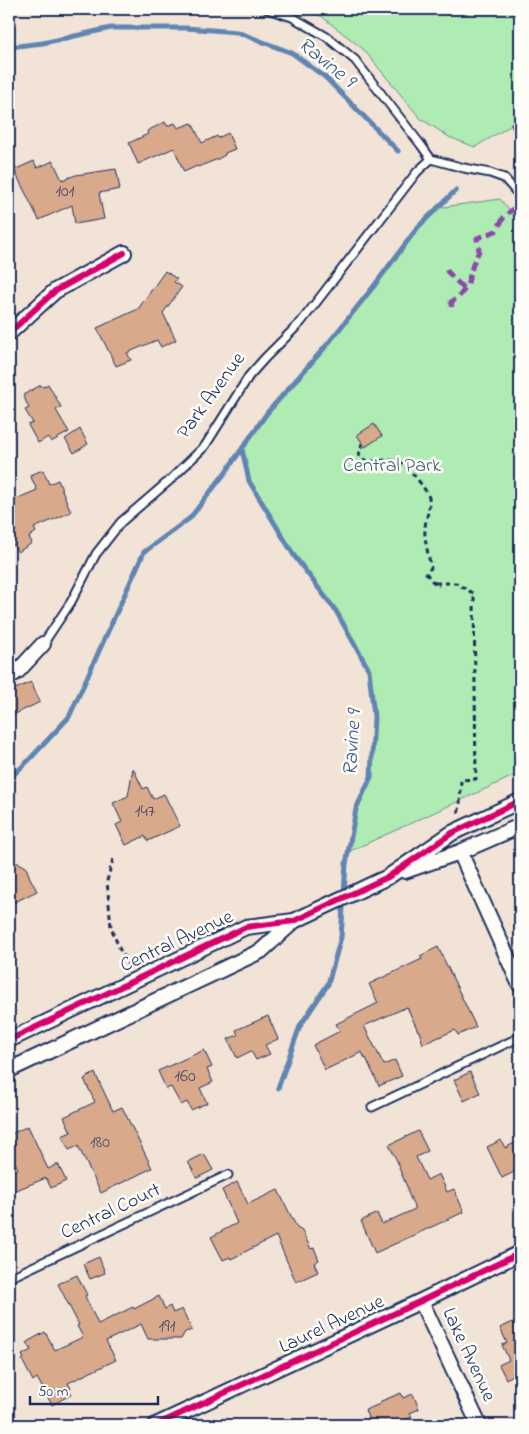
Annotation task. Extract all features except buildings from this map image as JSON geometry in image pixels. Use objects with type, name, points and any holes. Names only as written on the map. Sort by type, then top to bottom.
[{"type":"street","points":[[9,333],[55,291],[124,253]]},
{"type":"street","name":"Park Avenue","points":[[9,677],[18,671],[43,644]]},
{"type":"street","name":"Central Avenue","points":[[382,879],[452,833],[520,801]]},
{"type":"street","name":"Central Avenue","points":[[10,1066],[261,951],[294,921],[382,879],[460,852],[520,826]]},
{"type":"street","points":[[460,852],[520,985]]},
{"type":"street","name":"Central Avenue","points":[[9,1040],[246,927],[294,921]]},
{"type":"street","name":"Laurel Avenue","points":[[156,1425],[520,1253]]},
{"type":"street","name":"Lake Avenue","points":[[421,1301],[479,1425]]},
{"type":"lane","points":[[267,9],[292,17],[327,37],[355,60],[431,159],[504,178],[520,196]]},
{"type":"lane","name":"Park Avenue","points":[[43,644],[71,602],[96,554],[116,528],[170,480],[204,446],[249,376],[301,322],[417,172],[431,159]]},
{"type":"lane","points":[[372,1107],[520,1037]]},
{"type":"lane","name":"Central Court","points":[[9,1278],[228,1175]]},
{"type":"path","points":[[362,443],[359,455],[363,460],[368,462],[390,460],[402,464],[409,470],[427,494],[429,499],[428,514],[424,530],[431,568],[426,573],[439,586]]},
{"type":"path","points":[[435,583],[456,583],[474,594],[476,779],[461,780],[460,805],[457,816]]},
{"type":"path","points":[[113,859],[108,881],[111,926],[119,948],[137,979]]},
{"type":"green space","points":[[301,9],[520,9],[520,120],[475,147],[449,137],[420,118],[363,49],[321,16]]},
{"type":"green space","name":"Central Park","points":[[500,199],[520,223],[520,773],[348,852],[356,809],[371,777],[374,717],[369,670],[336,611],[295,557],[249,481],[242,449],[267,413],[326,346],[418,227],[436,208]]},
{"type":"waterway","name":"Ravine 9","points":[[9,47],[43,43],[111,28],[186,28],[237,32],[292,53],[325,77],[398,151]]},
{"type":"waterway","name":"Ravine 9","points":[[9,779],[69,717],[144,552],[190,518],[225,473],[267,413],[326,346],[418,227],[456,190]]},
{"type":"waterway","name":"Ravine 9","points":[[242,449],[249,481],[295,557],[336,611],[369,670],[374,717],[371,777],[356,809],[346,864],[341,937],[328,984],[300,1026],[278,1088]]},
{"type":"marked path","points":[[512,122],[517,135]]},
{"type":"marked path","points":[[452,307],[451,302],[458,298],[467,286],[479,251],[477,238],[496,231],[504,217],[516,206]]},
{"type":"marked path","points":[[446,270],[465,290]]},
{"type":"cycle path","points":[[9,333],[55,291],[124,253]]},
{"type":"cycle path","points":[[9,1040],[246,927],[294,921],[388,877],[452,833],[520,801]]},
{"type":"cycle path","points":[[156,1425],[520,1253]]}]
